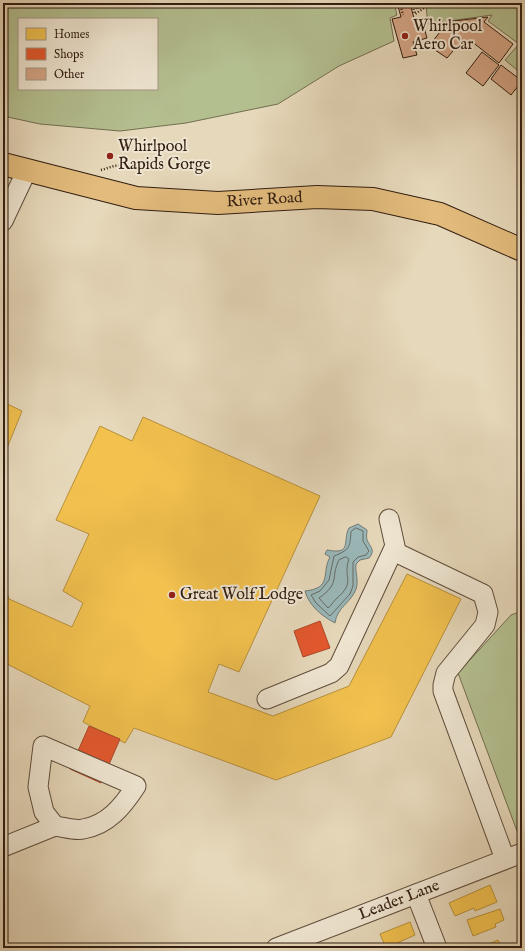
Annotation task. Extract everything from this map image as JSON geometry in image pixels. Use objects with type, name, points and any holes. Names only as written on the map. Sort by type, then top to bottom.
[{"type":"main road","name":"River Road","points":[[3,164],[136,198],[218,203],[317,197],[373,199],[440,214],[522,250]]},
{"type":"street","points":[[3,221],[27,170]]},
{"type":"street","points":[[267,699],[331,673],[339,666],[393,551],[396,540],[389,519]]},
{"type":"street","points":[[393,551],[483,594],[488,612],[486,625],[446,673],[443,691],[514,856]]},
{"type":"street","points":[[3,847],[55,826],[82,830],[104,822],[122,808],[136,786],[43,746],[38,787],[44,812],[55,826]]},
{"type":"street","name":"Leader Lane","points":[[276,948],[514,856]]},
{"type":"street","points":[[416,894],[437,948]]},
{"type":"path","points":[[400,3],[403,15]]},
{"type":"path","points":[[412,3],[415,14],[424,8]]},
{"type":"green space","points":[[3,3],[394,3],[397,15],[390,18],[394,41],[339,66],[278,104],[186,123],[120,131],[40,124],[3,116]]},
{"type":"green space","points":[[414,3],[522,3],[522,74],[505,60],[519,44],[488,21],[492,15],[428,24],[426,6],[416,9]]},
{"type":"green space","points":[[522,611],[522,829],[517,831],[458,673],[511,615]]},
{"type":"water","points":[[358,524],[367,530],[367,539],[372,549],[372,553],[369,558],[360,560],[356,564],[356,589],[351,598],[338,613],[335,623],[325,617],[313,606],[305,591],[319,587],[323,583],[327,563],[330,557],[325,554],[327,550],[335,551],[344,549],[349,528]]},
{"type":"building: Homes","points":[[3,402],[22,411],[3,458]]},
{"type":"building: Homes","name":"Great Wolf Lodge","points":[[143,417],[320,496],[239,672],[219,664],[208,692],[273,716],[349,686],[407,574],[461,599],[391,737],[276,780],[134,728],[125,743],[83,722],[90,706],[3,662],[3,582],[9,599],[72,627],[83,603],[63,591],[89,534],[56,520],[100,426],[132,441]]},
{"type":"building: Homes","points":[[490,885],[497,902],[475,911],[474,908],[455,916],[449,903]]},
{"type":"building: Homes","points":[[500,909],[504,920],[495,924],[496,927],[473,936],[467,920]]},
{"type":"building: Homes","points":[[410,922],[415,935],[386,948],[380,934]]},
{"type":"building: Homes","points":[[498,940],[502,948],[479,948]]},
{"type":"building: Shops","points":[[320,621],[330,648],[303,657],[294,631]]},
{"type":"building: Shops","points":[[89,726],[120,739],[101,783],[70,769]]},
{"type":"building: Other","points":[[397,3],[410,3],[416,26],[423,24],[427,38],[413,42],[417,55],[403,58],[392,19],[401,17]]},
{"type":"building: Other","points":[[488,17],[484,22],[513,44],[499,63],[471,41],[459,44],[447,58],[429,46],[443,28],[436,23]]},
{"type":"building: Other","points":[[482,52],[499,65],[483,86],[466,73]]},
{"type":"building: Other","points":[[501,65],[522,81],[511,95],[491,79]]},
{"type":"place","name":"Whirlpool Aero Car","points":[[405,36]]},
{"type":"place","name":"Whirlpool Rapids Gorge","points":[[110,156]]},
{"type":"place","name":"Great Wolf Lodge","points":[[172,595]]}]
